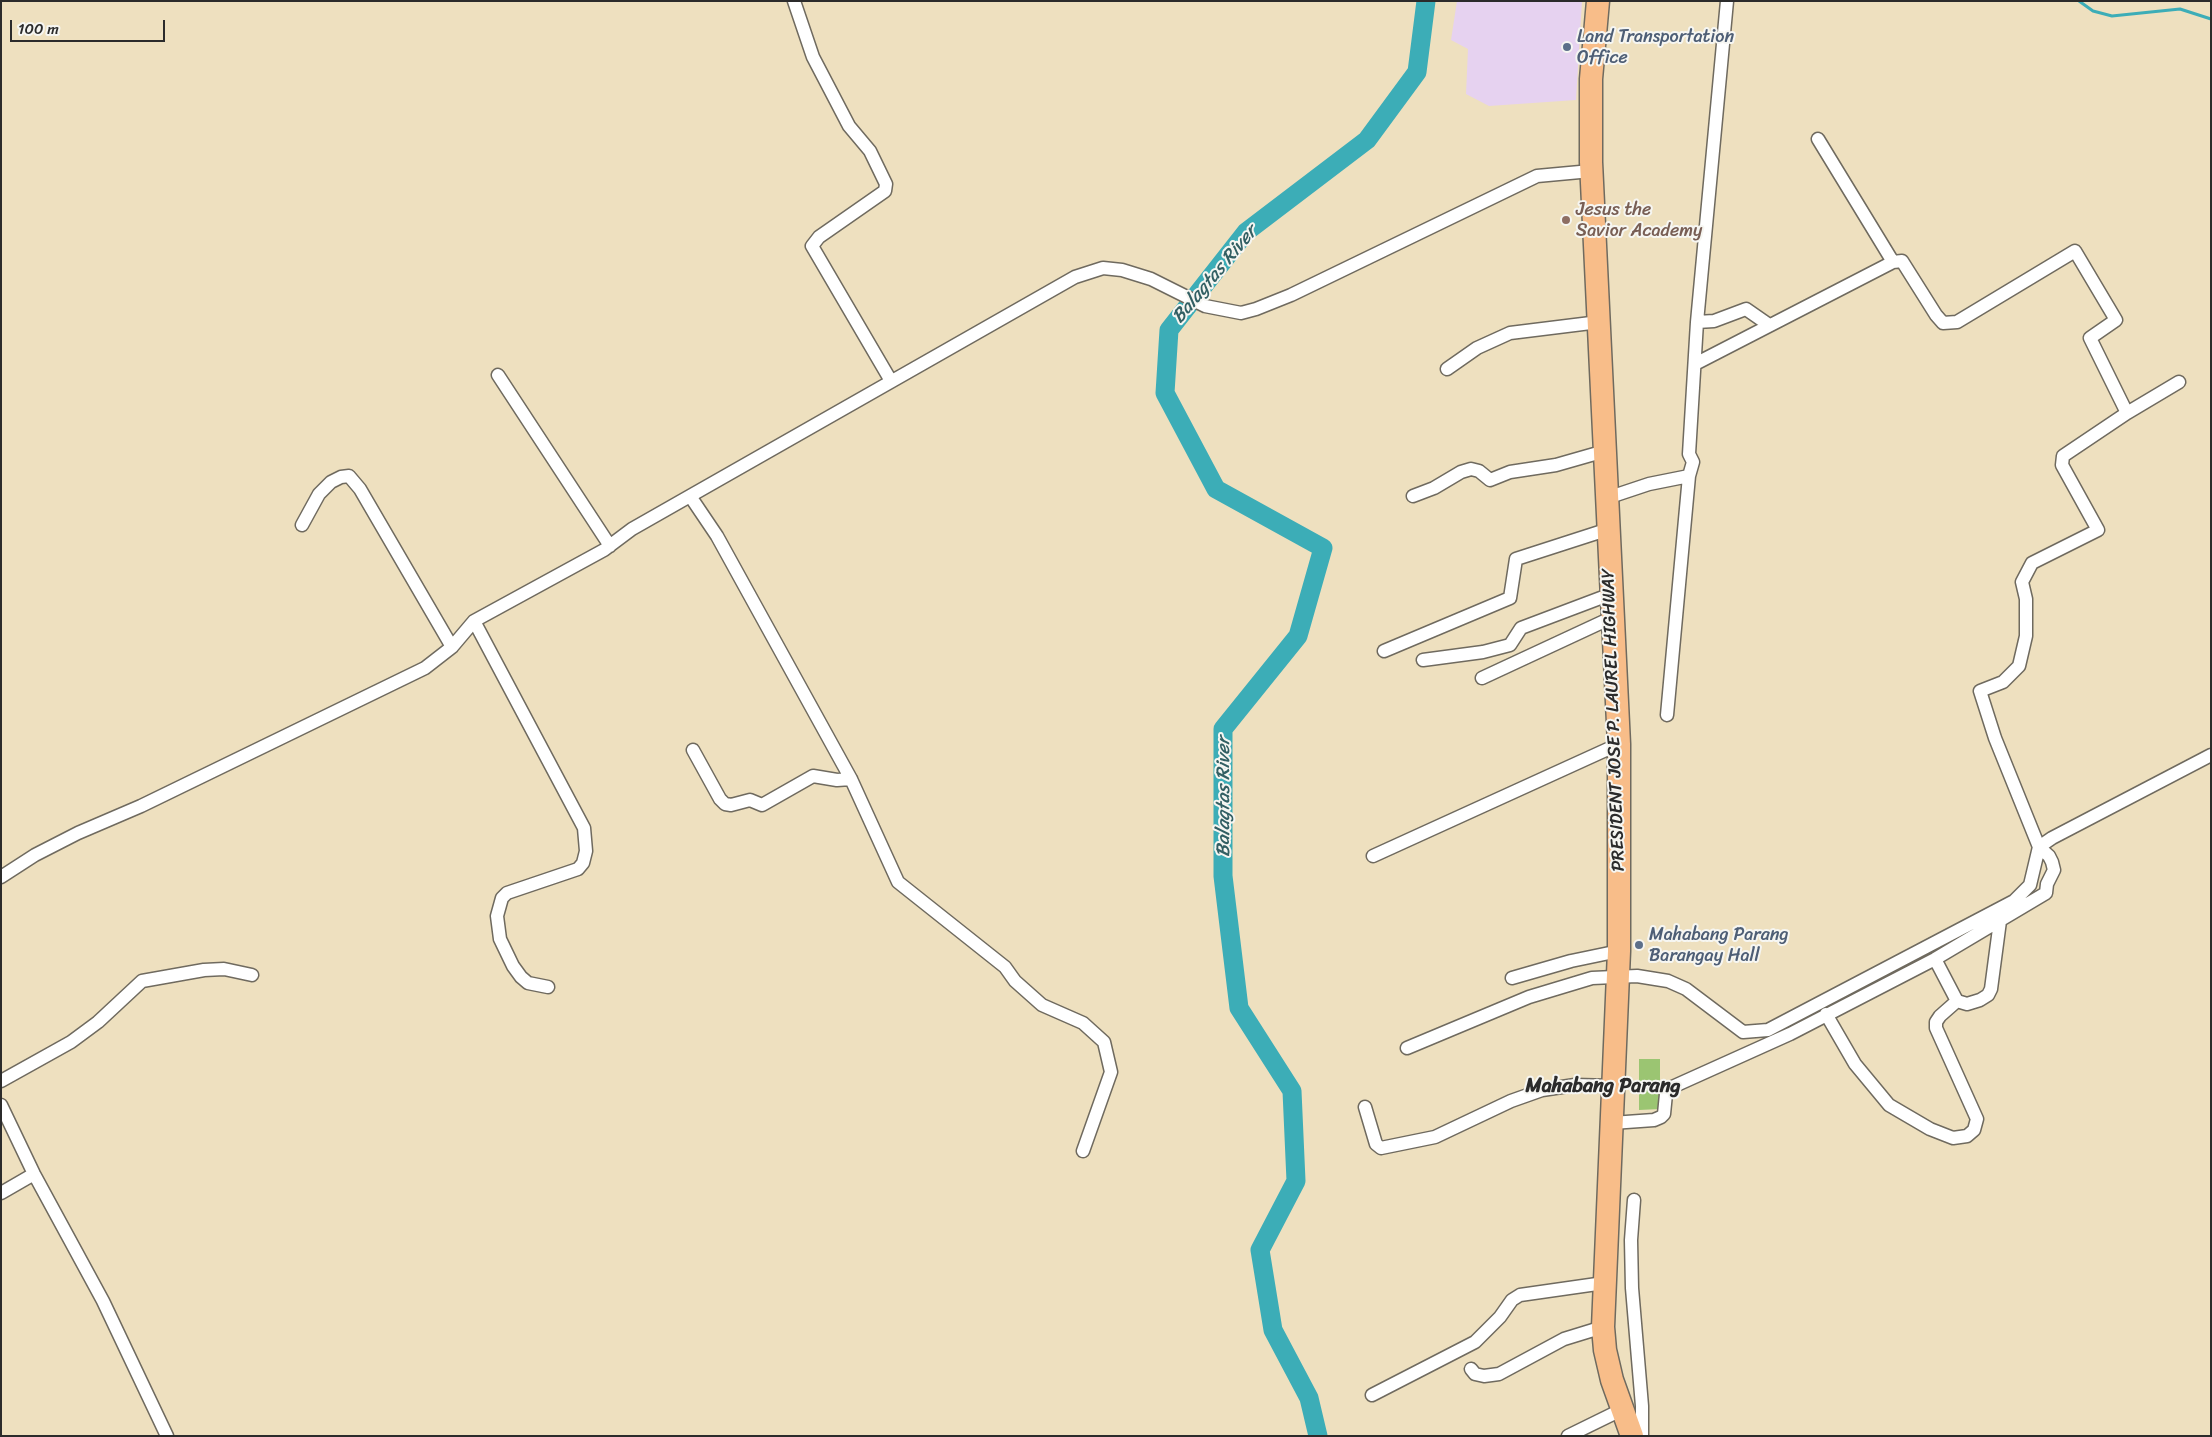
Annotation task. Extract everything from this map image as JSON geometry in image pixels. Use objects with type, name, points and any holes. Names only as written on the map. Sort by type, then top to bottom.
[{"type":"highway","name":"PRESIDENT JOSE P. LAUREL HIGHWAY","points":[[1598,1],[1591,80],[1591,171],[1618,744],[1619,951],[1603,1327],[1605,1350],[1621,1410],[1632,1436]]},
{"type":"street","points":[[794,1],[817,65],[849,126],[870,151],[886,184],[885,190],[819,237],[812,246],[891,381]]},
{"type":"street","points":[[1667,715],[1688,476],[1693,462],[1689,454],[1697,322],[1727,1]]},
{"type":"street","points":[[1818,138],[1893,262]]},
{"type":"street","points":[[1,877],[35,855],[78,833],[149,802],[425,668],[452,647],[474,621],[610,546],[632,529],[1075,277],[1104,268],[1122,270],[1151,279],[1204,306],[1241,313],[1256,310],[1291,295],[1537,176],[1591,171]]},
{"type":"street","points":[[1695,364],[1893,262],[1902,261],[1936,316],[1944,323],[1957,322],[2075,251],[2116,320],[2090,338],[2127,413]]},
{"type":"street","points":[[1697,322],[1714,321],[1746,309],[1769,325]]},
{"type":"street","points":[[1447,368],[1477,348],[1510,333],[1599,322]]},
{"type":"street","points":[[498,374],[610,546]]},
{"type":"street","points":[[1612,1123],[1654,1120],[1660,1117],[1664,1114],[1666,1094],[1670,1088],[1790,1034],[1935,959],[2046,893],[2047,884],[2054,870],[2049,856],[2039,847],[1995,738],[1980,690],[2003,682],[2019,666],[2026,636],[2026,599],[2022,582],[2032,562],[2098,530],[2062,465],[2063,456],[2127,413],[2178,382]]},
{"type":"street","points":[[1413,496],[1434,488],[1461,472],[1471,469],[1479,471],[1490,480],[1522,470],[1556,465],[1605,450]]},
{"type":"street","points":[[302,525],[319,494],[331,482],[341,477],[350,476],[360,489],[452,647]]},
{"type":"street","points":[[1607,498],[1649,484],[1688,476]]},
{"type":"street","points":[[690,496],[717,536],[851,779],[898,882],[1005,967],[1015,981],[1042,1004],[1083,1023],[1104,1042],[1110,1072],[1082,1150]]},
{"type":"street","points":[[1384,651],[1510,598],[1516,559],[1609,529]]},
{"type":"street","points":[[1422,660],[1483,652],[1510,645],[1521,628],[1611,594]]},
{"type":"street","points":[[1482,678],[1611,618]]},
{"type":"street","points":[[474,621],[584,828],[586,851],[583,863],[578,868],[508,893],[502,898],[497,916],[500,939],[521,978],[528,983],[548,987]]},
{"type":"street","points":[[1372,856],[1618,744]]},
{"type":"street","points":[[693,750],[720,799],[725,804],[731,805],[750,800],[762,805],[813,776],[837,780],[851,779]]},
{"type":"street","points":[[1407,1048],[1529,997],[1592,978],[1637,976],[1668,981],[1686,989],[1743,1032],[1768,1030],[2014,901],[2030,885],[2039,847],[2052,838],[2211,755]]},
{"type":"street","points":[[1957,1002],[1967,1004],[1988,995],[1991,989],[2000,921]]},
{"type":"street","points":[[1512,978],[1572,960],[1619,951]]},
{"type":"street","points":[[1935,959],[1957,1002]]},
{"type":"street","points":[[1,1081],[71,1042],[98,1022],[142,981],[204,970],[224,969],[252,975]]},
{"type":"street","points":[[1826,1014],[1855,1064],[1889,1105],[1930,1129],[1953,1138],[1961,1138],[1974,1130],[1977,1119],[1936,1028],[1936,1022],[1940,1016],[1957,1002]]},
{"type":"street","points":[[1365,1107],[1376,1144],[1382,1148],[1435,1138],[1511,1101],[1542,1090],[1574,1085],[1614,1086]]},
{"type":"street","points":[[1,1105],[34,1174],[104,1301],[167,1436]]},
{"type":"street","points":[[1,1193],[34,1174]]},
{"type":"street","points":[[1634,1200],[1631,1240],[1632,1288],[1642,1406],[1642,1436]]},
{"type":"street","points":[[1372,1395],[1476,1342],[1500,1317],[1512,1300],[1520,1295],[1604,1284]]},
{"type":"street","points":[[1471,1369],[1475,1374],[1484,1376],[1499,1374],[1564,1339],[1603,1327]]},
{"type":"street","points":[[1568,1436],[1621,1410]]},
{"type":"shaded area","points":[[1457,1],[1582,1],[1576,100],[1489,106],[1466,94],[1468,49],[1451,40]]},
{"type":"green space","points":[[1639,1059],[1660,1059],[1660,1109],[1639,1110]]},
{"type":"waterway","name":"Balagtas River","points":[[1318,1436],[1309,1398],[1273,1330],[1260,1250],[1296,1181],[1292,1091],[1239,1008],[1223,876],[1223,729],[1298,636],[1323,548],[1216,489],[1165,393],[1169,330],[1246,232],[1367,140],[1417,72],[1426,1]]},
{"type":"waterway","points":[[2079,1],[2093,11],[2112,16],[2180,9],[2211,19]]},
{"type":"place","name":"Land Transportation Office","points":[[1567,47]]},
{"type":"place","name":"Jesus the Savior Academy","points":[[1566,220]]},
{"type":"place","name":"Mahabang Parang Barangay Hall","points":[[1639,945]]},
{"type":"district","name":"Mahabang Parang","points":[[1603,1087]]}]
